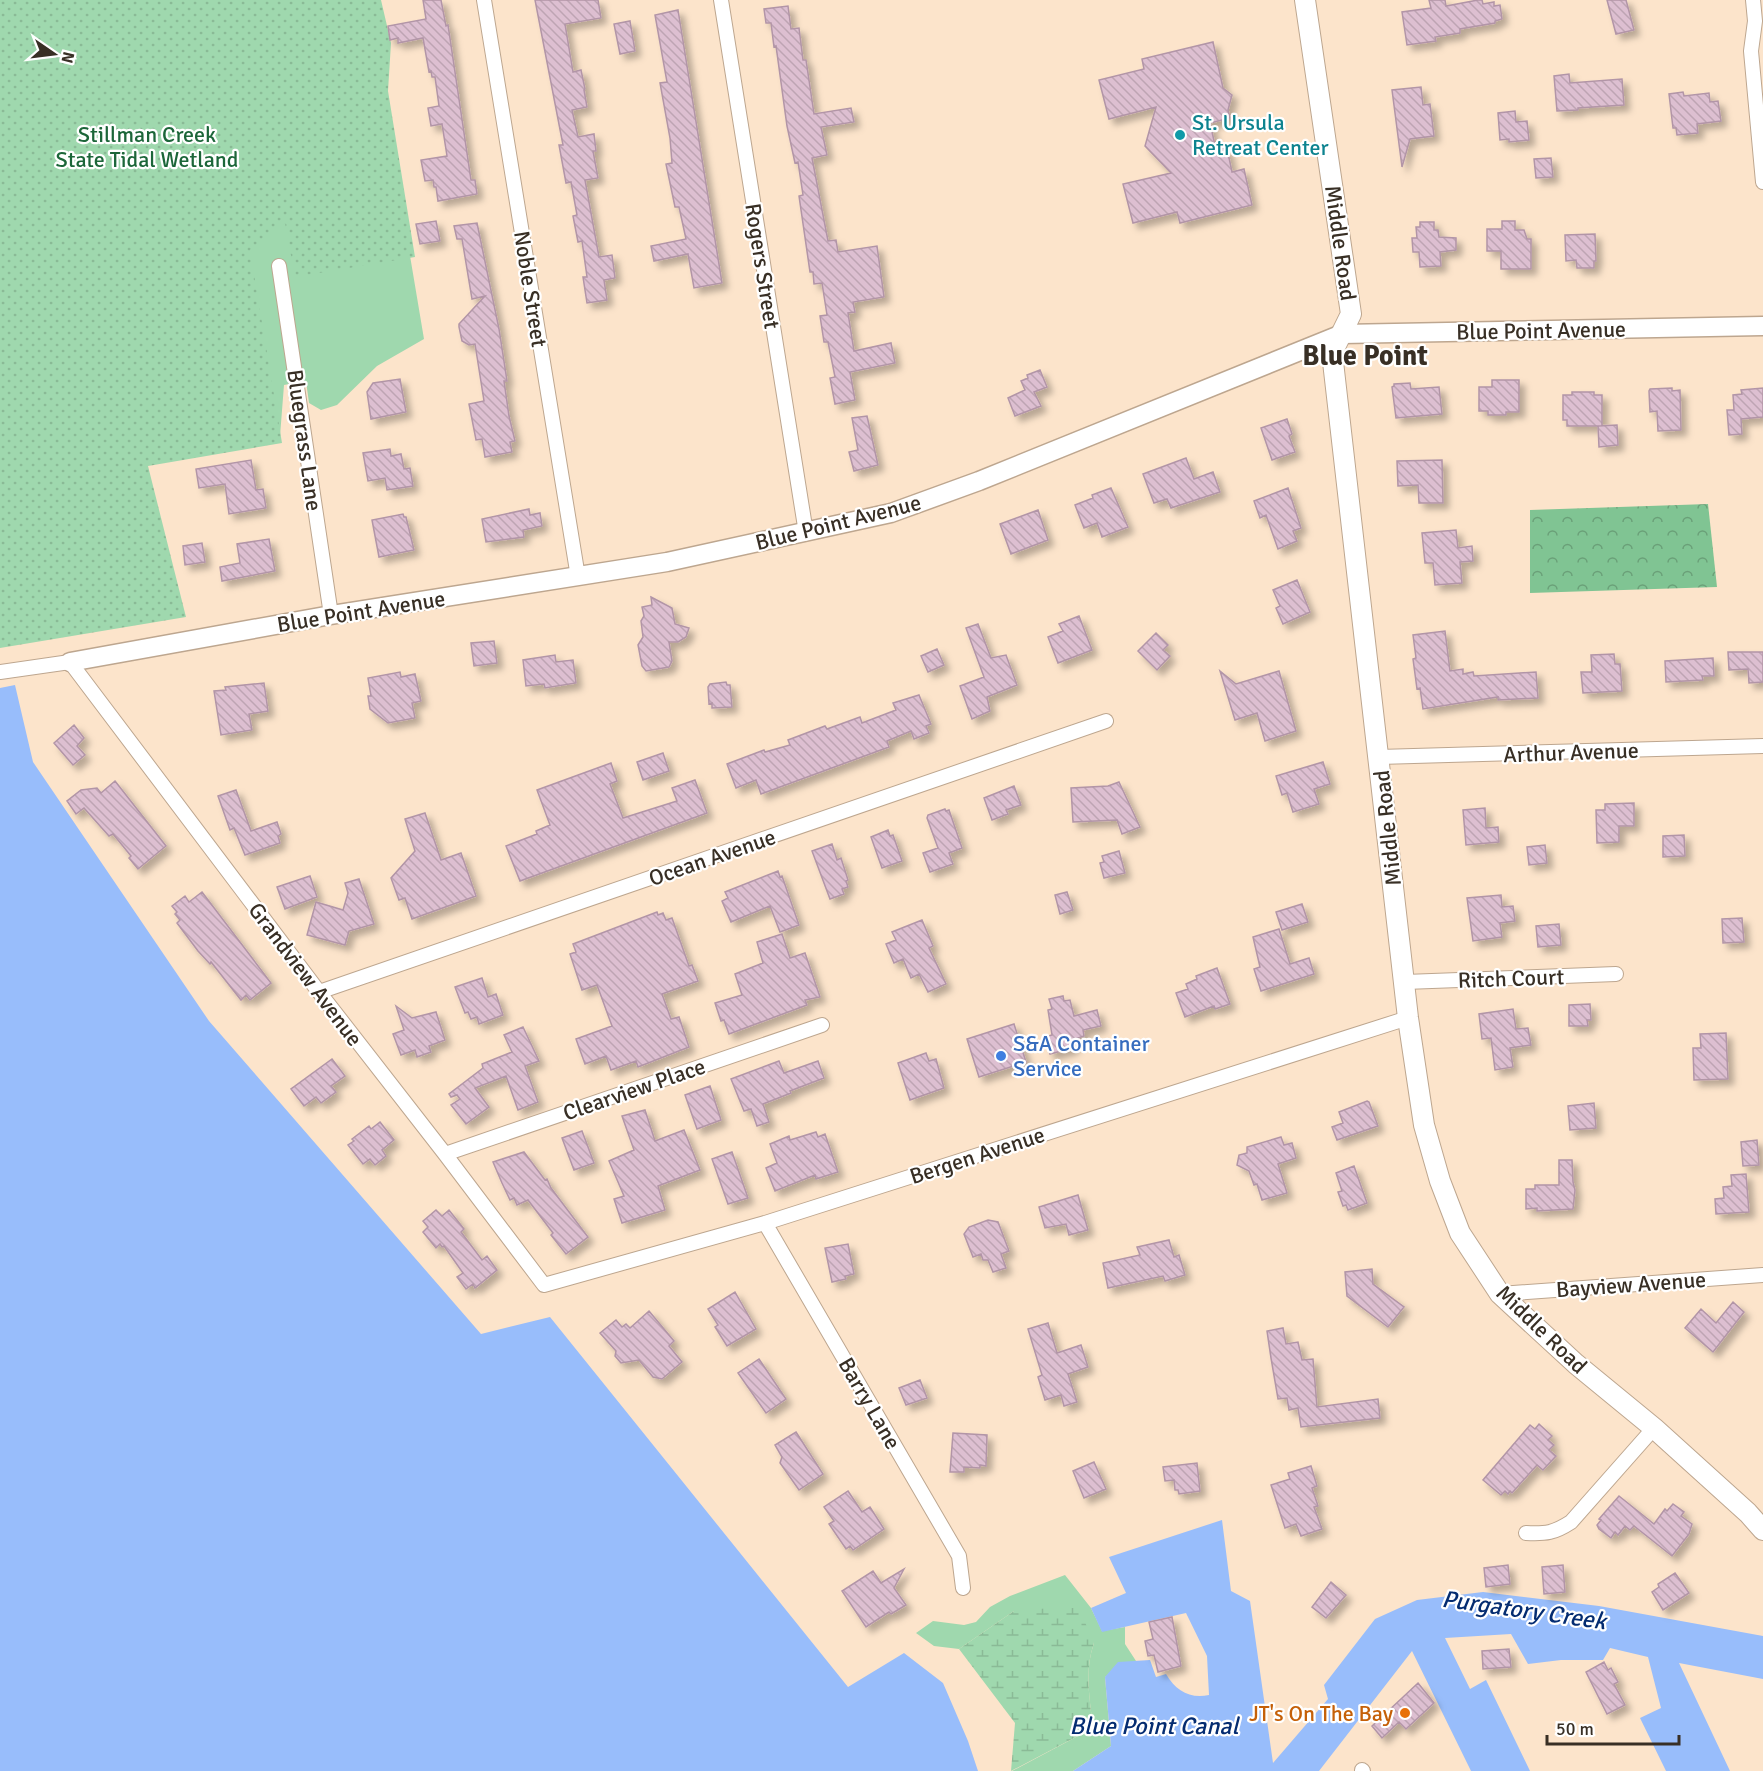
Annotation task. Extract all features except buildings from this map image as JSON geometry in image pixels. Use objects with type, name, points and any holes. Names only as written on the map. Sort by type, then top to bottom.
[{"type":"main road","name":"Middle Road","points":[[1305,0],[1351,314],[1332,353],[1408,1018],[1424,1125],[1440,1181],[1460,1233],[1500,1294],[1576,1364],[1654,1428],[1748,1513],[1763,1530]]},
{"type":"street","name":"Noble Street","points":[[484,0],[578,577]]},
{"type":"street","name":"Rogers Street","points":[[721,0],[806,532]]},
{"type":"street","points":[[1753,0],[1755,21],[1750,51],[1763,182]]},
{"type":"street","name":"Bluegrass Lane","points":[[279,266],[331,615]]},
{"type":"street","name":"Blue Point Avenue","points":[[0,672],[70,662],[331,615],[667,562],[891,513],[979,482],[1342,334],[1763,326]]},
{"type":"street","name":"Grandview Avenue","points":[[70,662],[544,1285]]},
{"type":"street","name":"Ocean Avenue","points":[[319,992],[1106,721]]},
{"type":"street","name":"Arthur Avenue","points":[[1379,757],[1763,746]]},
{"type":"street","name":"Ritch Court","points":[[1405,982],[1616,974]]},
{"type":"street","name":"Bergen Avenue","points":[[544,1285],[765,1222],[1408,1018]]},
{"type":"street","name":"Clearview Place","points":[[446,1154],[822,1025]]},
{"type":"street","name":"Barry Lane","points":[[765,1222],[959,1556],[963,1588]]},
{"type":"street","name":"Bayview Avenue","points":[[1500,1294],[1763,1275]]},
{"type":"street","points":[[1526,1533],[1545,1534],[1558,1531],[1571,1522],[1654,1428]]},
{"type":"green space","name":"Stillman Creek State Tidal Wetland","points":[[0,0],[381,0],[391,43],[388,91],[415,257],[295,277],[285,223],[250,250],[282,443],[148,466],[186,617],[0,648]]},
{"type":"green space","points":[[275,200],[404,220],[424,339],[377,366],[337,405],[321,410],[309,403],[306,381],[284,385],[280,436],[0,352]]},
{"type":"green space","points":[[1708,504],[1717,587],[1530,593],[1530,510]]},
{"type":"green space","points":[[1065,1575],[1091,1608],[1102,1631],[1125,1627],[1125,1644],[1136,1661],[1105,1677],[1111,1746],[1073,1771],[1012,1771],[1093,1728],[1088,1675],[1094,1643],[1014,1611],[959,1649],[934,1646],[916,1633],[933,1621],[964,1625],[976,1622],[990,1607],[1010,1596]]},
{"type":"green space","points":[[1078,1606],[1094,1643],[1088,1675],[1093,1728],[1011,1771],[1015,1723],[959,1649],[1014,1611]]},
{"type":"water","points":[[15,685],[33,762],[209,1021],[481,1334],[550,1317],[848,1687],[904,1653],[943,1683],[978,1771],[0,1771],[0,688]]},
{"type":"water","name":"Blue Point Canal","points":[[1222,1520],[1231,1591],[1250,1601],[1273,1763],[1328,1699],[1324,1685],[1375,1619],[1417,1600],[1483,1592],[1599,1606],[1763,1636],[1763,1679],[1679,1663],[1730,1771],[1666,1771],[1640,1718],[1661,1708],[1648,1657],[1610,1648],[1603,1660],[1561,1660],[1528,1664],[1511,1634],[1445,1638],[1470,1689],[1486,1680],[1530,1771],[1471,1771],[1412,1651],[1319,1771],[1073,1771],[1111,1746],[1105,1677],[1118,1662],[1150,1660],[1156,1677],[1166,1674],[1174,1685],[1190,1695],[1209,1695],[1207,1656],[1186,1613],[1102,1632],[1091,1608],[1126,1593],[1109,1557]]},
{"type":"place","name":"St. Ursula Retreat Center","points":[[1180,135]]},
{"type":"place","name":"S&A Container Service","points":[[1001,1056]]},
{"type":"place","name":"JT's On The Bay","points":[[1405,1713]]},
{"type":"district","name":"Blue Point","points":[[1365,355]]},
{"type":"water label","name":"Purgatory Creek","points":[[1524,1610]]}]
